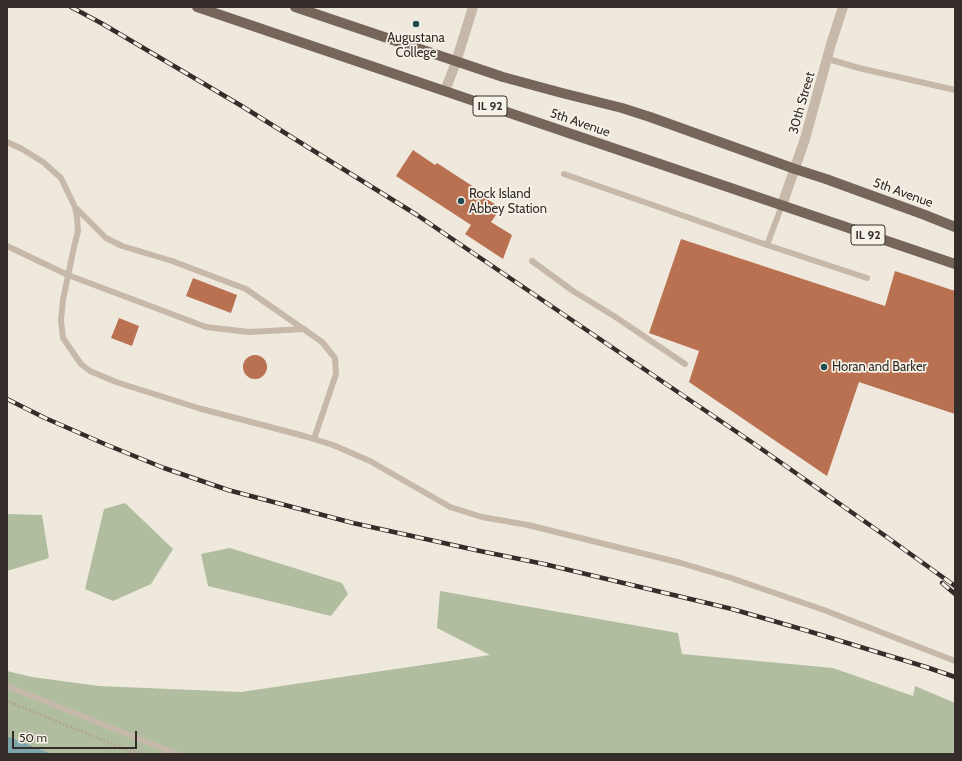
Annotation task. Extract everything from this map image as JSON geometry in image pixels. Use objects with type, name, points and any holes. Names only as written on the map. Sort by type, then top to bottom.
[{"type":"main road","name":"5th Avenue","points":[[198,7],[955,264]]},
{"type":"main road","name":"5th Avenue","points":[[295,7],[456,62],[522,82],[622,108],[826,179],[955,227]]},
{"type":"street","points":[[446,91],[473,7]]},
{"type":"street","name":"30th Street","points":[[782,205],[805,139],[843,7]]},
{"type":"lane","points":[[828,59],[859,68],[955,90]]},
{"type":"lane","points":[[7,142],[43,162],[61,178],[75,207],[78,232],[62,300],[61,320],[63,338],[81,364],[90,371],[116,382],[198,408],[333,445],[370,461],[450,507],[482,516],[528,525],[681,563],[731,578],[824,610],[955,661]]},
{"type":"lane","points":[[564,174],[767,245],[867,278]]},
{"type":"lane","points":[[767,245],[782,205]]},
{"type":"lane","points":[[75,207],[106,238],[122,246],[172,261],[246,289],[322,342],[335,358],[336,374],[314,439]]},
{"type":"lane","points":[[7,246],[68,275],[206,327],[248,332],[304,330]]},
{"type":"lane","points":[[532,261],[573,291],[614,316],[685,364]]},
{"type":"lane","points":[[7,686],[177,754]]},
{"type":"path","points":[[7,701],[140,754]]},
{"type":"green space","points":[[125,503],[173,549],[151,584],[113,601],[85,589],[104,509]]},
{"type":"green space","points":[[7,514],[42,515],[49,558],[7,571]]},
{"type":"green space","points":[[230,548],[342,583],[348,594],[331,616],[208,586],[201,554]]},
{"type":"green space","points":[[440,591],[678,633],[682,654],[833,668],[913,696],[915,686],[955,703],[955,754],[52,754],[7,736],[7,671],[32,677],[99,686],[241,692],[490,655],[437,628]]},
{"type":"water","points":[[7,736],[52,754],[7,754]]},
{"type":"building","name":"Rock Island Abbey Station","points":[[413,150],[435,165],[437,163],[480,191],[479,194],[501,208],[491,222],[512,235],[503,259],[465,234],[471,225],[396,176]]},
{"type":"building","name":"Horan and Barker","points":[[681,239],[885,306],[895,271],[955,291],[955,414],[859,382],[827,476],[689,382],[699,351],[649,333]]},
{"type":"building","points":[[193,278],[237,295],[231,313],[186,296]]},
{"type":"building","points":[[119,318],[139,326],[132,346],[111,338]]},
{"type":"building","points":[[255,355],[263,359],[267,367],[263,375],[255,379],[247,375],[243,367],[247,359]]},
{"type":"railway","points":[[71,7],[101,23],[240,105],[417,215],[753,443],[955,586]]},
{"type":"railway","points":[[7,399],[45,418],[107,445],[164,468],[228,490],[353,523],[544,564],[732,609],[955,677]]},
{"type":"railway","points":[[942,583],[955,594]]},
{"type":"place","name":"Augustana College","points":[[416,24]]},
{"type":"place","name":"Rock Island Abbey Station","points":[[461,201]]},
{"type":"place","name":"Horan and Barker","points":[[824,367]]}]
